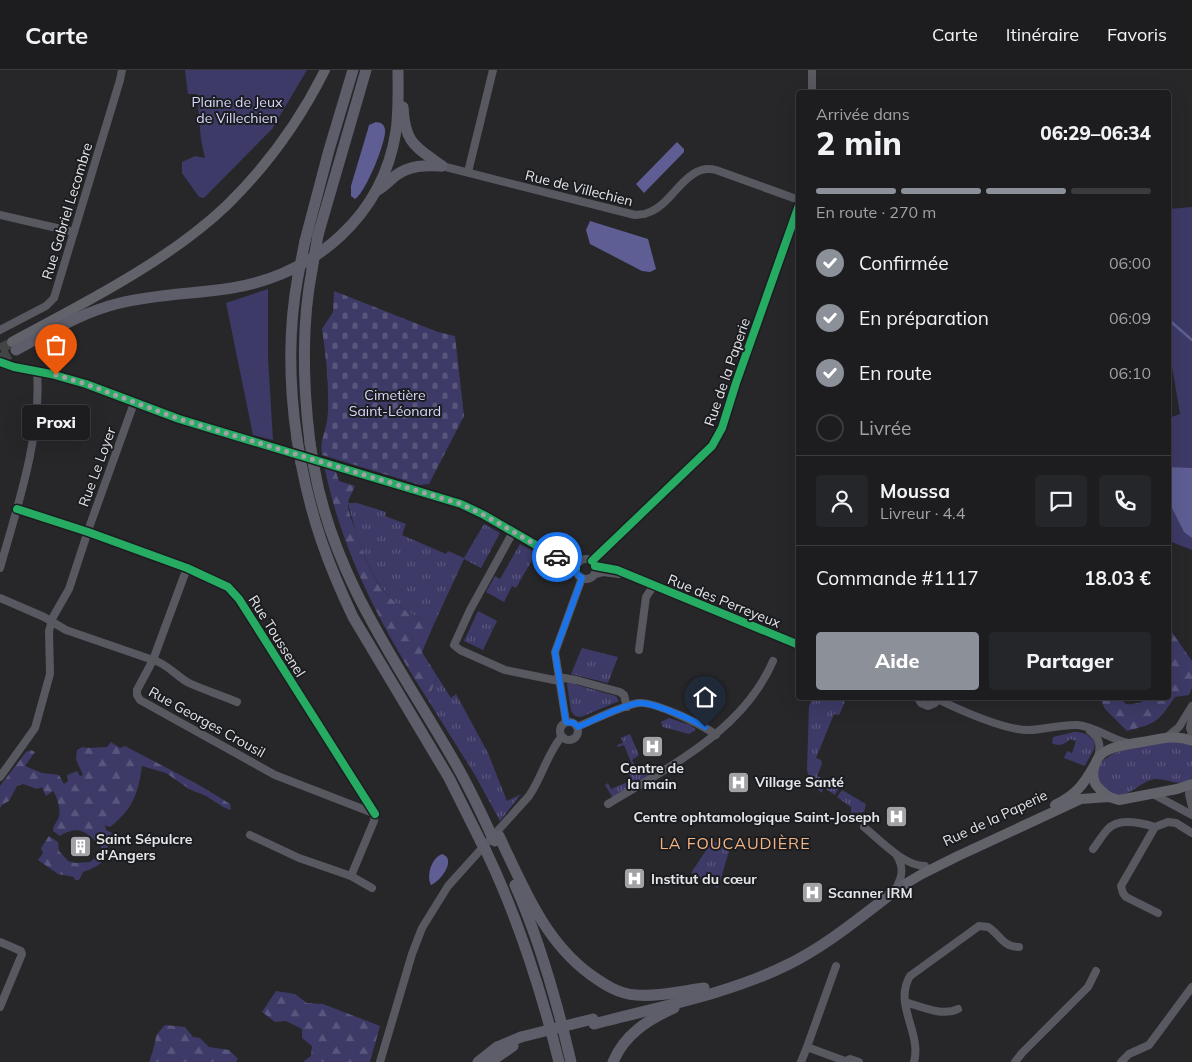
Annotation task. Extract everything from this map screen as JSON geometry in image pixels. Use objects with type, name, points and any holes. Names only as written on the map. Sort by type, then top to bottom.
[{"type":"highway","points":[[353,70],[329,150],[305,241],[298,276],[291,354],[293,401],[301,463],[315,524],[327,560],[349,608],[449,778],[484,847],[512,911],[533,971],[559,1062]]},
{"type":"highway","points":[[366,70],[318,235],[306,312],[305,396],[314,467],[327,519],[350,580],[380,638],[428,717],[472,781],[495,834],[532,930],[561,1020],[571,1062]]},
{"type":"highway","points":[[14,346],[97,309],[143,298],[232,288],[278,275],[317,254],[337,240],[366,208],[388,164],[396,130],[398,70]]},
{"type":"highway","points":[[398,90],[403,101],[405,129],[411,142],[420,151],[442,166]]},
{"type":"highway","points":[[375,192],[386,186],[395,176],[417,166],[442,166]]},
{"type":"highway","points":[[495,834],[550,934],[572,959],[600,982],[622,992],[641,996],[721,986]]},
{"type":"highway","points":[[613,1062],[628,1038],[651,1019],[674,1008],[741,989],[781,973],[817,953],[899,886]]},
{"type":"highway","points":[[593,1022],[721,986],[788,963],[899,886]]},
{"type":"highway","points":[[512,911],[551,1062]]},
{"type":"highway","points":[[478,1062],[497,1046],[724,989],[764,976],[838,934]]},
{"type":"highway","points":[[490,1062],[521,1040]]},
{"type":"main road","points":[[14,346],[136,273],[193,233],[226,205],[257,173],[284,139],[312,96],[325,70]]},
{"type":"main road","points":[[1108,797],[1096,784],[1093,775],[1096,762],[1105,751],[1114,747],[1167,737],[1177,737],[1192,741]]},
{"type":"main road","name":"Rue de la Paperie","points":[[899,886],[925,866],[1061,802],[1077,792],[1096,762]]},
{"type":"main road","points":[[899,886],[958,856],[1081,800],[1108,797],[1119,800],[1192,784]]},
{"type":"street","name":"Rue Gabriel Lecombre","points":[[0,330],[52,301],[122,70]]},
{"type":"street","points":[[468,172],[493,70]]},
{"type":"street","points":[[812,70],[812,90]]},
{"type":"street","name":"Rue de Villechien","points":[[442,166],[635,215],[648,213],[658,208],[694,173],[706,169],[716,170],[796,199]]},
{"type":"street","name":"Rue de la Paperie","points":[[594,567],[712,446],[722,428],[796,213]]},
{"type":"street","points":[[0,214],[74,232]]},
{"type":"street","points":[[0,362],[86,384],[187,421],[461,504],[577,566]]},
{"type":"street","points":[[0,568],[33,442],[37,372]]},
{"type":"street","name":"Rue Le Loyer","points":[[52,622],[69,589],[134,403]]},
{"type":"street","name":"Rue Toussenel","points":[[17,509],[88,532],[186,568],[221,583],[234,593],[374,814]]},
{"type":"street","points":[[513,532],[454,644],[460,650],[505,670],[558,679],[576,680],[620,692],[624,695],[627,706]]},
{"type":"street","points":[[586,559],[594,567],[589,578],[582,578],[578,575],[577,566],[586,559]]},
{"type":"street","name":"Rue des Perreyeux","points":[[594,567],[610,567],[796,644]]},
{"type":"street","name":"Rue Georges Crousil","points":[[186,568],[153,660],[137,690],[140,700],[275,774],[374,814]]},
{"type":"street","points":[[566,722],[558,679],[555,649],[582,578]]},
{"type":"street","points":[[639,650],[646,597],[654,585]]},
{"type":"street","points":[[0,598],[84,637],[168,666],[189,683],[237,702]]},
{"type":"street","points":[[0,776],[35,728],[50,674],[49,631],[52,622]]},
{"type":"street","points":[[608,804],[672,765],[716,735],[758,689],[773,661]]},
{"type":"street","points":[[919,700],[922,704],[927,706],[934,704],[936,700]]},
{"type":"street","points":[[942,700],[1014,729],[1046,729],[1075,725],[1092,728],[1121,741],[1133,744]]},
{"type":"street","points":[[578,727],[627,706],[642,703],[699,724],[716,735]]},
{"type":"street","points":[[1167,737],[1179,727],[1192,706]]},
{"type":"street","points":[[1192,718],[1190,728],[1192,735]]},
{"type":"street","points":[[562,736],[568,739],[574,738],[578,734],[578,727],[574,723],[566,722]]},
{"type":"street","points":[[380,1062],[412,954],[422,928],[448,886],[529,796],[552,748],[562,736],[561,727],[566,722]]},
{"type":"street","points":[[1087,727],[1099,740],[1100,747],[1096,762]]},
{"type":"street","points":[[1192,784],[1189,798],[1192,807]]},
{"type":"street","points":[[1153,794],[1192,815]]},
{"type":"street","points":[[351,876],[374,821],[374,814]]},
{"type":"street","points":[[1093,849],[1108,829],[1114,825],[1129,822],[1155,827],[1168,822],[1176,823],[1192,833]]},
{"type":"street","points":[[864,827],[908,862],[917,866],[925,866]]},
{"type":"street","points":[[1155,827],[1121,886],[1122,893],[1126,897],[1158,913]]},
{"type":"street","points":[[250,834],[299,858],[351,876],[372,888]]},
{"type":"street","points":[[895,852],[901,863],[902,876],[899,886]]},
{"type":"street","points":[[914,1062],[916,1045],[904,996],[906,984],[914,973],[976,928],[982,926],[988,927],[1005,944],[1019,946]]},
{"type":"street","points":[[0,942],[21,951],[22,954],[0,1006]]},
{"type":"street","points":[[801,1062],[836,966]]},
{"type":"street","points":[[1015,1062],[1088,987],[1096,970]]},
{"type":"street","points":[[1121,1062],[1125,1056],[1149,1045],[1192,986]]},
{"type":"street","points":[[905,1002],[942,1012],[958,1009]]},
{"type":"street","points":[[807,1048],[845,1061],[850,1059],[859,1062]]},
{"type":"green space","name":"Plaine de Jeux de Villechien","points":[[185,70],[307,70],[272,129],[204,198],[199,197],[182,173],[182,162],[195,156],[205,158],[201,140],[197,94],[188,94]]},
{"type":"green space","points":[[1192,207],[1192,550],[1171,542],[1171,417],[1180,414],[1171,360],[1171,209]]},
{"type":"green space","points":[[268,289],[268,358],[273,440],[253,435],[226,303]]},
{"type":"green space","name":"Cimetière Saint-Léonard","points":[[334,291],[438,332],[455,336],[464,416],[429,484],[420,485],[322,455],[321,449],[328,418],[328,402],[327,370],[322,329],[333,312]]},
{"type":"green space","points":[[326,468],[336,472],[339,481],[355,486],[348,502],[348,508],[368,565],[383,590],[404,610],[434,624],[422,652],[437,676],[428,700],[395,645],[366,590],[342,532]]},
{"type":"green space","points":[[348,503],[357,503],[386,512],[385,516],[406,524],[402,535],[446,554],[448,551],[464,558],[484,524],[500,533],[481,568],[464,559],[434,624],[414,615],[398,604],[374,577],[359,542]]},
{"type":"green space","points":[[520,544],[536,553],[516,588],[512,586],[504,602],[486,592],[495,576],[500,579]]},
{"type":"green space","points":[[478,611],[497,621],[483,650],[464,641]]},
{"type":"green space","points":[[1171,631],[1192,661],[1192,688],[1189,695],[1175,697],[1160,717],[1151,724],[1127,731],[1105,709],[1101,700],[1122,700],[1126,704],[1145,700],[1171,700]]},
{"type":"green space","points":[[582,648],[618,657],[608,683],[571,674]]},
{"type":"green space","points":[[437,676],[451,698],[456,694],[488,753],[507,801],[521,794],[500,821],[475,775],[428,700]]},
{"type":"green space","points":[[568,681],[616,696],[619,701],[581,717],[575,716],[571,711]]},
{"type":"green space","points":[[812,700],[841,700],[845,702],[839,715],[834,714],[816,758],[821,760],[822,764],[817,776],[840,786],[835,795],[823,787],[822,793],[809,777],[807,770],[809,706]]},
{"type":"green space","points":[[669,718],[690,725],[696,730],[689,734],[663,727],[661,722]]},
{"type":"green space","points":[[1074,732],[1087,735],[1095,744],[1085,766],[1064,758],[1067,751],[1072,753],[1076,741],[1070,739],[1062,744],[1052,743],[1053,737]]},
{"type":"green space","points":[[630,734],[639,755],[632,760],[636,767],[628,771],[633,767],[624,745],[618,747],[617,745],[623,743],[621,738]]},
{"type":"green space","points":[[1172,741],[1189,744],[1192,747],[1192,778],[1179,783],[1161,779],[1151,780],[1122,795],[1109,792],[1101,784],[1098,771],[1102,762],[1111,755],[1123,750]]},
{"type":"green space","points":[[111,742],[120,748],[125,746],[205,788],[230,804],[231,810],[189,789],[166,773],[142,766],[139,785],[129,807],[110,827],[105,825],[106,830],[112,833],[108,838],[109,845],[103,860],[95,867],[83,872],[79,880],[75,880],[74,877],[58,874],[38,860],[43,853],[41,848],[49,836],[58,842],[59,851],[68,861],[75,863],[90,862],[101,853],[101,846],[87,834],[78,830],[67,832],[60,836],[53,831],[59,813],[58,803],[53,791],[46,796],[42,787],[37,789],[23,784],[17,786],[9,801],[0,808],[0,786],[26,752],[31,750],[35,752],[25,766],[42,773],[59,775],[64,784],[68,781],[67,775],[77,771],[80,776],[83,775],[76,759],[77,750],[82,747],[107,747]]},
{"type":"green space","points":[[655,764],[658,769],[613,798],[605,785],[608,783],[611,789],[632,780],[629,774],[639,768],[642,772]]},
{"type":"green space","points":[[842,790],[866,804],[864,812],[851,813],[851,807],[837,797]]},
{"type":"green space","points":[[715,842],[727,846],[729,851],[718,888],[691,873],[709,846]]},
{"type":"green space","points":[[276,991],[295,994],[307,1003],[323,1004],[380,1026],[370,1062],[303,1062],[311,1056],[312,1046],[302,1038],[302,1029],[286,1021],[275,1022],[262,1012]]},
{"type":"green space","points":[[165,1025],[185,1027],[193,1037],[200,1038],[209,1047],[229,1050],[238,1059],[236,1062],[150,1062],[157,1035]]},
{"type":"shaded area","points":[[376,122],[381,123],[385,128],[383,144],[364,188],[355,199],[351,196],[351,186],[369,125]]},
{"type":"shaded area","points":[[677,142],[684,149],[684,152],[644,193],[636,184]]},
{"type":"shaded area","points":[[590,221],[648,239],[656,269],[650,272],[642,271],[590,244],[586,230]]},
{"type":"shaded area","points":[[1171,467],[1192,468],[1192,538],[1184,532],[1171,506]]},
{"type":"shaded area","points":[[442,854],[448,860],[448,865],[443,875],[431,885],[429,875],[431,866],[435,859]]},
{"type":"waterway","points":[[1171,322],[1192,340]]},
{"type":"tunnel","points":[[0,349],[12,342]]},
{"type":"tunnel","points":[[0,359],[16,350]]},
{"type":"cycle path","points":[[592,561],[712,446],[722,428],[796,213]]},
{"type":"cycle path","points":[[0,362],[86,384],[179,419],[461,504],[484,515],[576,569]]},
{"type":"cycle path","points":[[17,509],[88,532],[187,568],[228,587],[239,599],[375,814]]},
{"type":"cycle path","points":[[595,566],[617,570],[796,644]]},
{"type":"way so far","points":[[56,375],[86,384],[179,419],[468,506],[557,557]]},
{"type":"place","name":"Proxi","points":[[56,375]]},
{"type":"place","name":"Centre de la main","points":[[652,746]]},
{"type":"place","name":"Village Santé","points":[[739,782]]},
{"type":"place","name":"Centre ophtamologique Saint-Joseph","points":[[896,817]]},
{"type":"place","name":"Saint Sépulcre d'Angers","points":[[80,847]]},
{"type":"place","name":"Institut du cœur","points":[[635,879]]},
{"type":"place","name":"Scanner IRM","points":[[812,893]]},
{"type":"district","name":"LA FOUCAUDIÈRE","points":[[735,843]]},
{"type":"route","points":[[557,557],[576,570],[580,578],[582,578],[555,652],[566,722],[574,723],[578,727],[623,708],[642,703],[667,710],[705,727]]}]
